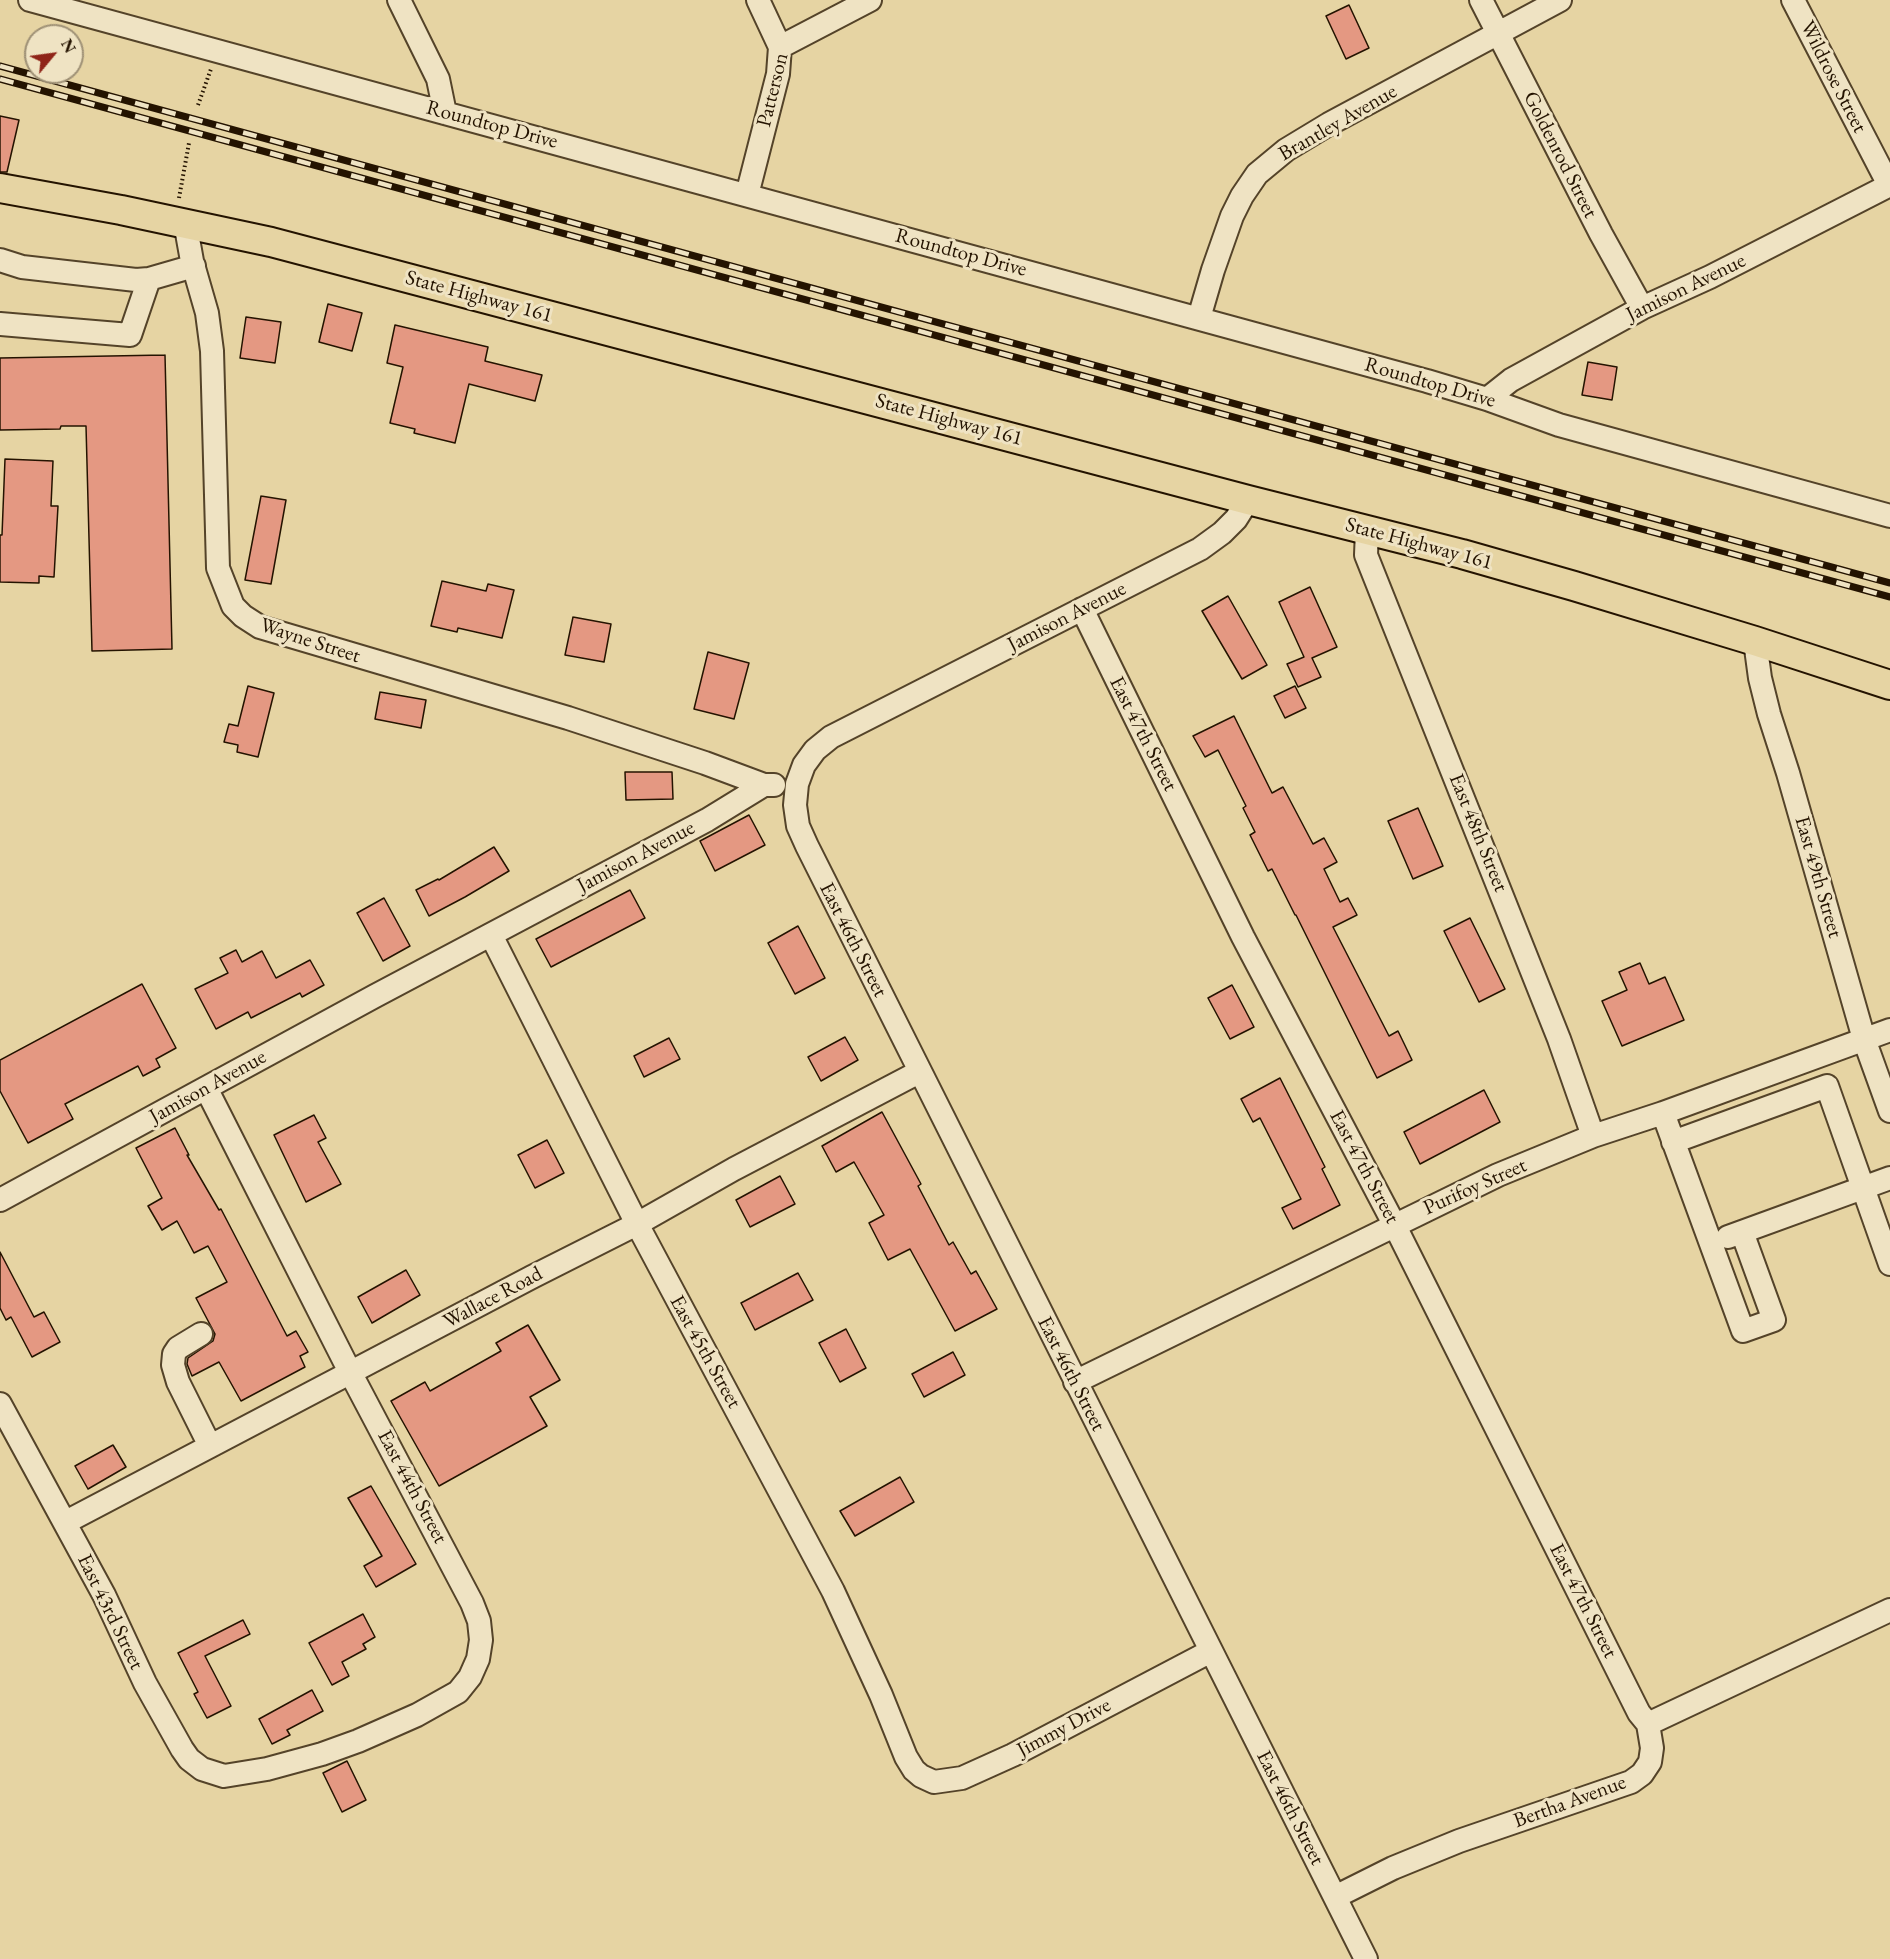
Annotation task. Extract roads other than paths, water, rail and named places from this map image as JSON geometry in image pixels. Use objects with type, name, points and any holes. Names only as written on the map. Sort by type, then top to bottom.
[{"type":"main road","name":"State Highway 161","points":[[0,188],[179,221],[271,242],[1574,586],[1890,685]]},
{"type":"street","name":"Roundtop Drive","points":[[30,0],[1199,318],[1487,399],[1559,425],[1890,516]]},
{"type":"street","points":[[399,0],[438,79],[445,112]]},
{"type":"street","points":[[758,0],[780,47]]},
{"type":"street","name":"Patterson","points":[[747,195],[778,74],[780,47],[870,0]]},
{"type":"street","name":"Goldenrod Street","points":[[1481,0],[1601,234],[1642,308]]},
{"type":"street","name":"Brantley Avenue","points":[[1199,318],[1232,216],[1257,174],[1286,150],[1329,124],[1560,0]]},
{"type":"street","name":"Wildrose Street","points":[[1793,0],[1889,185]]},
{"type":"street","name":"Jamison Avenue","points":[[1487,399],[1512,380],[1642,308],[1710,277],[1889,185]]},
{"type":"street","name":"Wayne Street","points":[[179,221],[207,313],[212,351],[218,568],[233,606],[243,616],[260,627],[568,718],[764,785]]},
{"type":"street","points":[[0,260],[22,267],[136,280],[149,279],[194,266]]},
{"type":"street","points":[[0,324],[130,335],[149,279]]},
{"type":"street","name":"Jamison Avenue","points":[[0,1200],[707,820],[764,785],[796,784],[804,765],[815,750],[831,737],[1200,549],[1236,519],[1248,500]]},
{"type":"street","name":"East 48th Street","points":[[1367,531],[1366,555],[1559,1039],[1593,1136]]},
{"type":"street","name":"East 47th Street","points":[[1082,609],[1244,937],[1394,1224],[1639,1713],[1648,1724]]},
{"type":"street","name":"East 49th Street","points":[[1755,641],[1760,678],[1769,714],[1864,1039],[1890,1111]]},
{"type":"street","name":"East 46th Street","points":[[796,784],[795,805],[798,826],[919,1072],[1366,1959]]},
{"type":"street","name":"East 45th Street","points":[[492,935],[637,1224],[833,1591],[881,1695],[906,1757],[914,1770]]},
{"type":"street","name":"Purifoy Street","points":[[1075,1382],[1498,1175],[1593,1136],[1664,1113],[1890,1030]]},
{"type":"street","name":"Wallace Road","points":[[66,1522],[637,1224],[734,1169],[919,1072]]},
{"type":"street","points":[[1673,1142],[1827,1086],[1890,1264]]},
{"type":"street","name":"East 44th Street","points":[[206,1088],[350,1372],[472,1603],[479,1621],[481,1640],[478,1659],[470,1677],[458,1692],[417,1715],[358,1742],[252,1772]]},
{"type":"street","points":[[1664,1113],[1743,1331],[1774,1320],[1742,1232]]},
{"type":"street","points":[[1712,1243],[1890,1178]]},
{"type":"street","points":[[201,1334],[178,1348],[174,1354],[173,1365],[178,1382],[210,1446]]},
{"type":"street","name":"East 43rd Street","points":[[0,1404],[104,1595],[145,1683],[189,1759],[212,1774],[224,1776],[252,1772]]},
{"type":"street","points":[[1648,1724],[1890,1610]]},
{"type":"street","name":"Jimmy Drive","points":[[914,1770],[934,1782],[962,1778],[1013,1755],[1211,1651]]},
{"type":"street","name":"Bertha Avenue","points":[[1335,1897],[1393,1868],[1459,1841],[1631,1782],[1642,1774],[1650,1762],[1652,1748],[1648,1724]]},
{"type":"railway","points":[[0,66],[1890,583]]},
{"type":"railway","points":[[0,79],[1890,597]]}]
